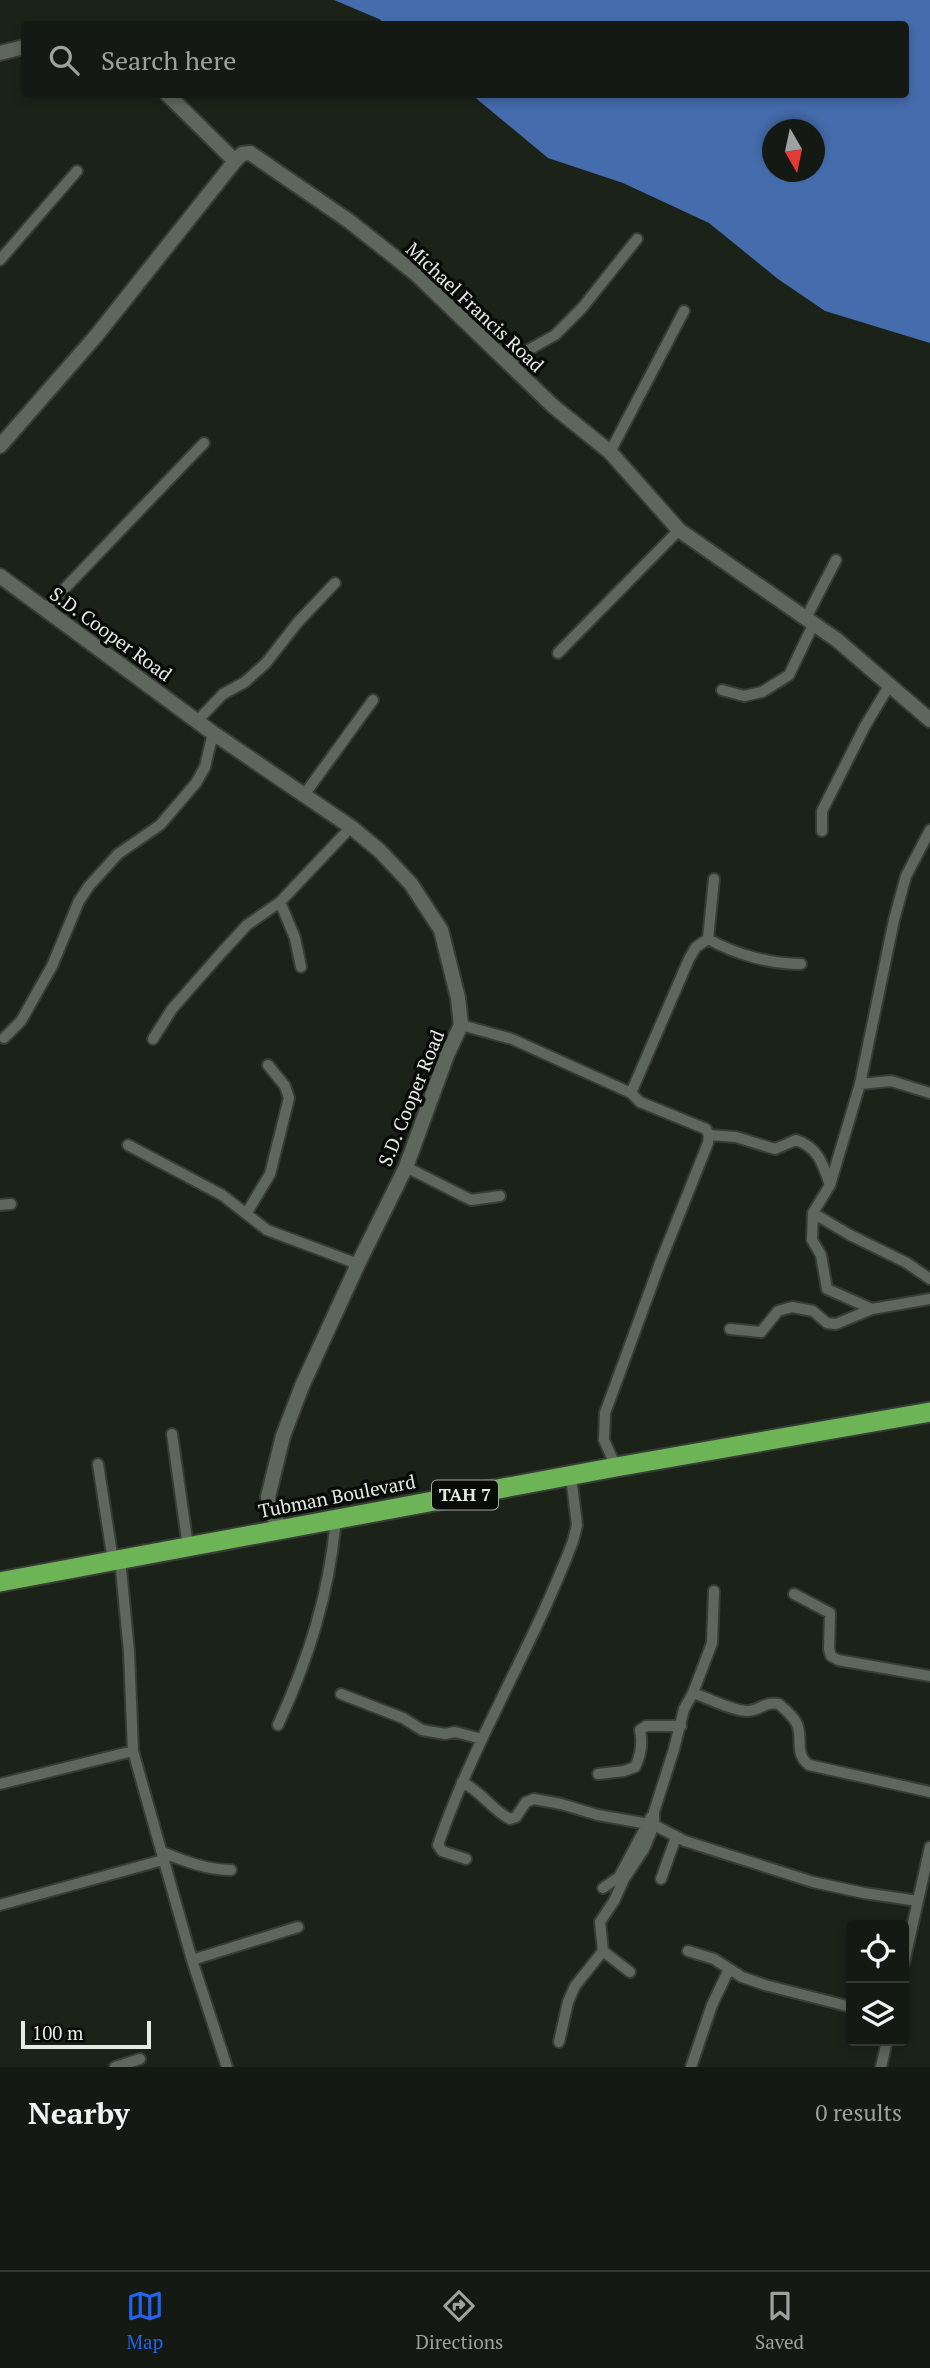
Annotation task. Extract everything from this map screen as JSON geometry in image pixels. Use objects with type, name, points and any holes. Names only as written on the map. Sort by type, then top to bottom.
[{"type":"highway","name":"Tubman Boulevard","points":[[0,1581],[930,1412]]},
{"type":"street","points":[[0,52],[21,48]]},
{"type":"street","points":[[0,446],[96,336],[235,162],[171,98]]},
{"type":"street","name":"Michael Francis Road","points":[[235,162],[242,154],[250,153],[349,221],[416,274],[553,405],[610,452],[679,530],[810,620],[867,664],[930,720]]},
{"type":"street","points":[[0,260],[77,171]]},
{"type":"street","points":[[507,362],[555,335],[582,308],[637,239]]},
{"type":"street","points":[[610,452],[684,311]]},
{"type":"street","points":[[45,609],[204,443]]},
{"type":"street","points":[[558,653],[679,530]]},
{"type":"street","points":[[722,690],[744,696],[762,692],[789,675],[836,560]]},
{"type":"street","name":"S.D. Cooper Road","points":[[0,576],[213,733],[351,827],[404,876],[441,930],[458,998],[461,1025],[447,1055],[406,1167],[302,1386],[283,1436],[268,1497],[272,1515],[282,1529]]},
{"type":"street","points":[[198,720],[223,694],[244,682],[266,663],[298,622],[335,583]]},
{"type":"street","points":[[822,831],[822,811],[865,726],[889,686]]},
{"type":"street","points":[[304,795],[373,700]]},
{"type":"street","points":[[4,1038],[21,1021],[47,976],[79,901],[89,886],[118,854],[160,825],[196,783],[205,767],[213,733]]},
{"type":"street","points":[[153,1039],[172,1009],[247,925],[280,902],[351,827]]},
{"type":"street","points":[[872,1309],[827,1289],[821,1255],[812,1240],[813,1213],[830,1185],[860,1084],[894,920],[906,876],[930,830]]},
{"type":"street","points":[[708,939],[714,878]]},
{"type":"street","points":[[280,902],[295,938],[301,967]]},
{"type":"street","points":[[631,1093],[689,959],[696,947],[708,939]]},
{"type":"street","points":[[708,939],[726,949],[747,955],[783,964],[801,964]]},
{"type":"street","points":[[461,1025],[512,1038],[631,1093],[640,1102],[706,1129],[709,1136],[605,1413],[604,1440],[616,1467]]},
{"type":"street","points":[[246,1214],[270,1174],[289,1098],[285,1086],[268,1065]]},
{"type":"street","points":[[860,1084],[891,1081],[930,1093]]},
{"type":"street","points":[[709,1136],[736,1137],[775,1149],[796,1140],[810,1144],[822,1160],[830,1185]]},
{"type":"street","points":[[128,1145],[222,1195],[267,1230],[358,1264]]},
{"type":"street","points":[[406,1167],[471,1200],[500,1196]]},
{"type":"street","points":[[813,1213],[907,1263],[930,1279]]},
{"type":"street","points":[[730,1329],[761,1332],[778,1311],[792,1307],[813,1311],[827,1323],[836,1324],[872,1309],[930,1299]]},
{"type":"street","points":[[172,1434],[188,1547]]},
{"type":"street","points":[[99,1464],[117,1560],[129,1653],[133,1751],[192,1960],[227,2067]]},
{"type":"street","points":[[466,1859],[442,1851],[438,1845],[462,1782],[529,1646],[573,1541],[577,1525],[570,1476]]},
{"type":"street","points":[[278,1726],[294,1690],[321,1609],[332,1563],[335,1520]]},
{"type":"street","points":[[559,2042],[568,2002],[575,1986],[603,1951],[600,1922],[643,1849],[684,1709],[712,1643],[715,1591]]},
{"type":"street","points":[[794,1594],[830,1613],[831,1656],[838,1660],[930,1676]]},
{"type":"street","points":[[693,1693],[743,1711],[754,1710],[765,1704],[779,1704],[795,1720],[799,1731],[799,1753],[809,1765],[930,1792]]},
{"type":"street","points":[[341,1694],[404,1718],[422,1730],[445,1734],[456,1732],[482,1739]]},
{"type":"street","points":[[598,1774],[635,1767],[640,1757],[640,1730],[646,1726],[681,1726]]},
{"type":"street","points":[[0,1771],[2,1784],[133,1751]]},
{"type":"street","points":[[462,1782],[476,1790],[502,1815],[510,1819],[516,1817],[526,1802],[534,1799],[561,1804],[598,1815],[651,1824],[676,1837],[813,1882],[918,1901]]},
{"type":"street","points":[[603,1888],[619,1877],[651,1824]]},
{"type":"street","points":[[661,1879],[676,1837]]},
{"type":"street","points":[[909,1941],[930,1851]]},
{"type":"street","points":[[0,1905],[163,1856],[219,1870],[231,1870]]},
{"type":"street","points":[[192,1960],[298,1927]]},
{"type":"street","points":[[603,1951],[630,1972]]},
{"type":"street","points":[[688,1951],[714,1959],[742,1978],[765,1986],[846,2006]]},
{"type":"street","points":[[691,2067],[712,2005],[729,1969]]},
{"type":"street","points":[[881,2067],[886,2046]]},
{"type":"street","points":[[115,2067],[140,2059]]},
{"type":"water","points":[[334,0],[930,0],[930,343],[825,311],[778,279],[709,223],[623,183],[548,158],[476,98],[909,98],[909,21],[382,21]]}]
